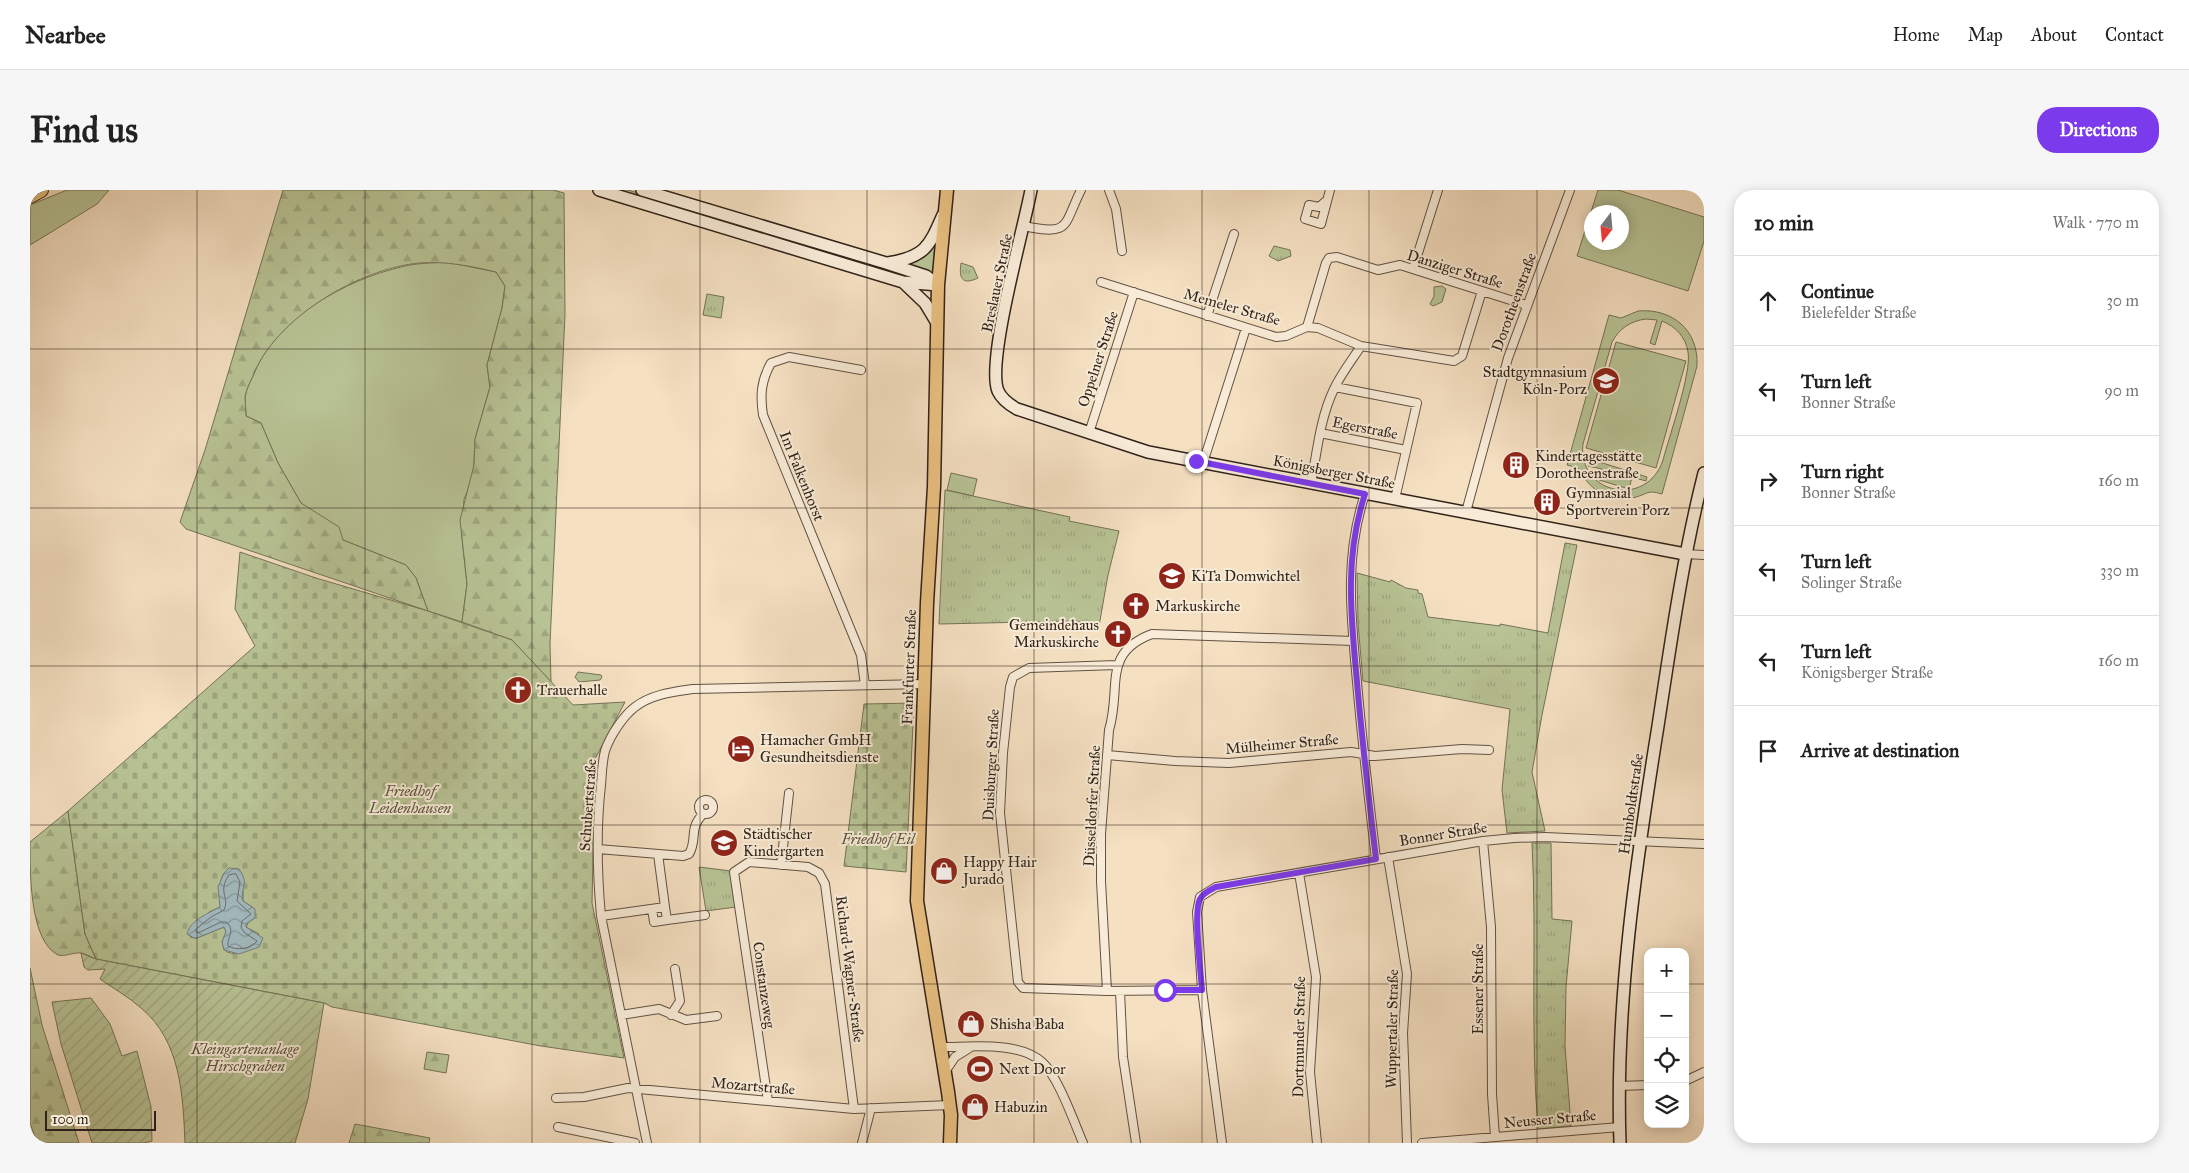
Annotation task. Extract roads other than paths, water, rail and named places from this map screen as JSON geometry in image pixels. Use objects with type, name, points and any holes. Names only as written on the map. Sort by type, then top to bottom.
[{"type":"highway","points":[[30,196],[41,190]]},
{"type":"main road","name":"Frankfurter Straße","points":[[947,190],[938,285],[934,487],[917,901],[950,1105],[950,1143]]},
{"type":"street","points":[[643,190],[886,263],[926,276],[938,285]]},
{"type":"street","name":"Breslauer Straße","points":[[996,382],[998,352],[1004,316],[1031,190]]},
{"type":"street","points":[[1024,226],[1047,231],[1064,226],[1072,214],[1081,190]]},
{"type":"street","points":[[1109,190],[1116,209],[1122,251]]},
{"type":"street","points":[[1326,201],[1330,190]]},
{"type":"street","points":[[1413,269],[1438,190]]},
{"type":"street","name":"Dorotheenstraße","points":[[1466,512],[1508,358],[1570,190]]},
{"type":"street","points":[[606,191],[903,282],[938,285]]},
{"type":"street","points":[[886,263],[911,258],[920,254],[932,238],[945,209]]},
{"type":"street","points":[[1207,316],[1234,234]]},
{"type":"street","name":"Danziger Straße","points":[[1307,327],[1326,263],[1329,258],[1337,257],[1378,270],[1400,264],[1526,305]]},
{"type":"street","points":[[903,282],[925,303],[937,323]]},
{"type":"street","name":"Memeler Straße","points":[[1101,282],[1276,337],[1286,336],[1307,327]]},
{"type":"street","points":[[1307,327],[1326,330],[1361,346],[1454,361],[1462,356],[1482,291]]},
{"type":"street","name":"Oppelner Straße","points":[[1089,433],[1134,292]]},
{"type":"street","points":[[1203,463],[1246,328]]},
{"type":"street","points":[[1311,484],[1324,415],[1335,387],[1361,346]]},
{"type":"street","name":"Im Falkenhorst","points":[[862,370],[789,357],[771,363],[764,376],[760,395],[762,415],[861,655],[865,685]]},
{"type":"street","name":"Königsberger Straße","points":[[996,382],[998,391],[1003,399],[1018,409],[1148,452],[1685,554]]},
{"type":"street","name":"Egerstraße","points":[[1335,387],[1417,403],[1395,500]]},
{"type":"street","name":"Egerstraße","points":[[1320,433],[1406,450]]},
{"type":"street","name":"Humboldtstraße","points":[[1620,1143],[1620,1086],[1627,961],[1640,840],[1685,554],[1704,473]]},
{"type":"street","points":[[1365,494],[1353,537],[1350,597],[1363,754],[1376,859]]},
{"type":"street","points":[[1685,554],[1704,555]]},
{"type":"street","points":[[1116,665],[1124,651],[1136,640],[1152,634],[1353,641]]},
{"type":"street","name":"Düsseldorfer Straße","points":[[1107,991],[1101,881],[1102,820],[1107,755],[1117,675],[1116,665]]},
{"type":"street","name":"Duisburger Straße","points":[[1107,991],[1023,988],[1018,979],[1000,813],[1003,753],[1010,687],[1014,678],[1029,668],[1116,665]]},
{"type":"street","name":"Schubertstraße","points":[[647,1143],[601,916],[598,849],[599,804],[604,754],[618,728],[634,707],[660,694],[693,689],[925,684]]},
{"type":"street","name":"Mülheimer Straße","points":[[1107,755],[1175,761],[1229,763],[1351,752],[1375,756],[1462,748],[1489,750]]},
{"type":"street","points":[[781,865],[789,793]]},
{"type":"street","points":[[598,849],[683,856],[689,854],[691,850],[695,822],[703,814]]},
{"type":"street","name":"Bonner Straße","points":[[1222,1143],[1202,990],[1197,912],[1200,897],[1216,887],[1483,841],[1545,836],[1704,844]]},
{"type":"street","name":"Essener Straße","points":[[1483,841],[1491,927],[1492,1094],[1495,1137]]},
{"type":"street","points":[[658,854],[667,920]]},
{"type":"street","name":"Wuppertaler Straße","points":[[1388,857],[1407,974],[1403,1034],[1407,1143]]},
{"type":"street","name":"Richard-Wagner-Straße","points":[[734,872],[749,862],[814,869],[819,873],[825,884],[854,1109]]},
{"type":"street","name":"Constanzeweg","points":[[734,872],[768,1101]]},
{"type":"street","name":"Dortmunder Straße","points":[[1299,873],[1316,977],[1310,1072],[1317,1143]]},
{"type":"street","points":[[601,916],[665,907]]},
{"type":"street","points":[[652,909],[654,922],[705,915]]},
{"type":"street","points":[[671,1014],[680,1001],[675,969]]},
{"type":"street","points":[[1107,991],[1202,990]]},
{"type":"street","points":[[1120,991],[1123,1057],[1136,1143]]},
{"type":"street","points":[[621,1015],[659,1010],[686,1020],[717,1016]]},
{"type":"street","points":[[942,1047],[1013,1048],[1030,1054],[1043,1063],[1056,1083],[1083,1143]]},
{"type":"street","points":[[945,1072],[955,1057],[972,1047]]},
{"type":"street","points":[[1689,1079],[1704,1072]]},
{"type":"street","points":[[1620,1086],[1644,1085]]},
{"type":"street","name":"Mozartstraße","points":[[556,1098],[584,1097],[635,1088],[854,1109],[950,1105]]},
{"type":"street","points":[[862,1143],[871,1108]]},
{"type":"street","points":[[558,1127],[635,1143]]},
{"type":"street","name":"Neusser Straße","points":[[1422,1143],[1620,1127]]},
{"type":"water","points":[[229,868],[239,869],[244,878],[243,901],[255,909],[255,918],[246,924],[246,927],[263,938],[259,947],[239,954],[224,950],[222,942],[226,932],[224,927],[197,938],[187,934],[196,921],[220,907],[218,887],[224,873]]},
{"type":"place","name":"Stadtgymnasium Köln-Porz","points":[[1606,381]]},
{"type":"place","name":"Kindertagesstätte Dorotheenstraße","points":[[1516,465]]},
{"type":"place","name":"Gymnasial Sportverein Porz","points":[[1547,502]]},
{"type":"place","name":"KiTa Domwichtel","points":[[1172,576]]},
{"type":"place","name":"Markuskirche","points":[[1136,606]]},
{"type":"place","name":"Gemeindehaus Markuskirche","points":[[1118,634]]},
{"type":"place","name":"Trauerhalle","points":[[518,690]]},
{"type":"place","name":"Hamacher GmbH Gesundheitsdienste","points":[[741,749]]},
{"type":"place","name":"Städtischer Kindergarten","points":[[724,843]]},
{"type":"place","name":"Happy Hair Jurado","points":[[944,871]]},
{"type":"place","name":"Shisha Baba","points":[[971,1024]]},
{"type":"place","name":"Next Door","points":[[980,1069]]},
{"type":"place","name":"Habuzin","points":[[975,1107]]},
{"type":"park label","name":"Friedhof Leidenhausen","points":[[410,800]]},
{"type":"park label","name":"Friedhof Eil","points":[[878,839]]},
{"type":"park label","name":"Kleingartenanlage Hirschgraben","points":[[245,1058]]}]
